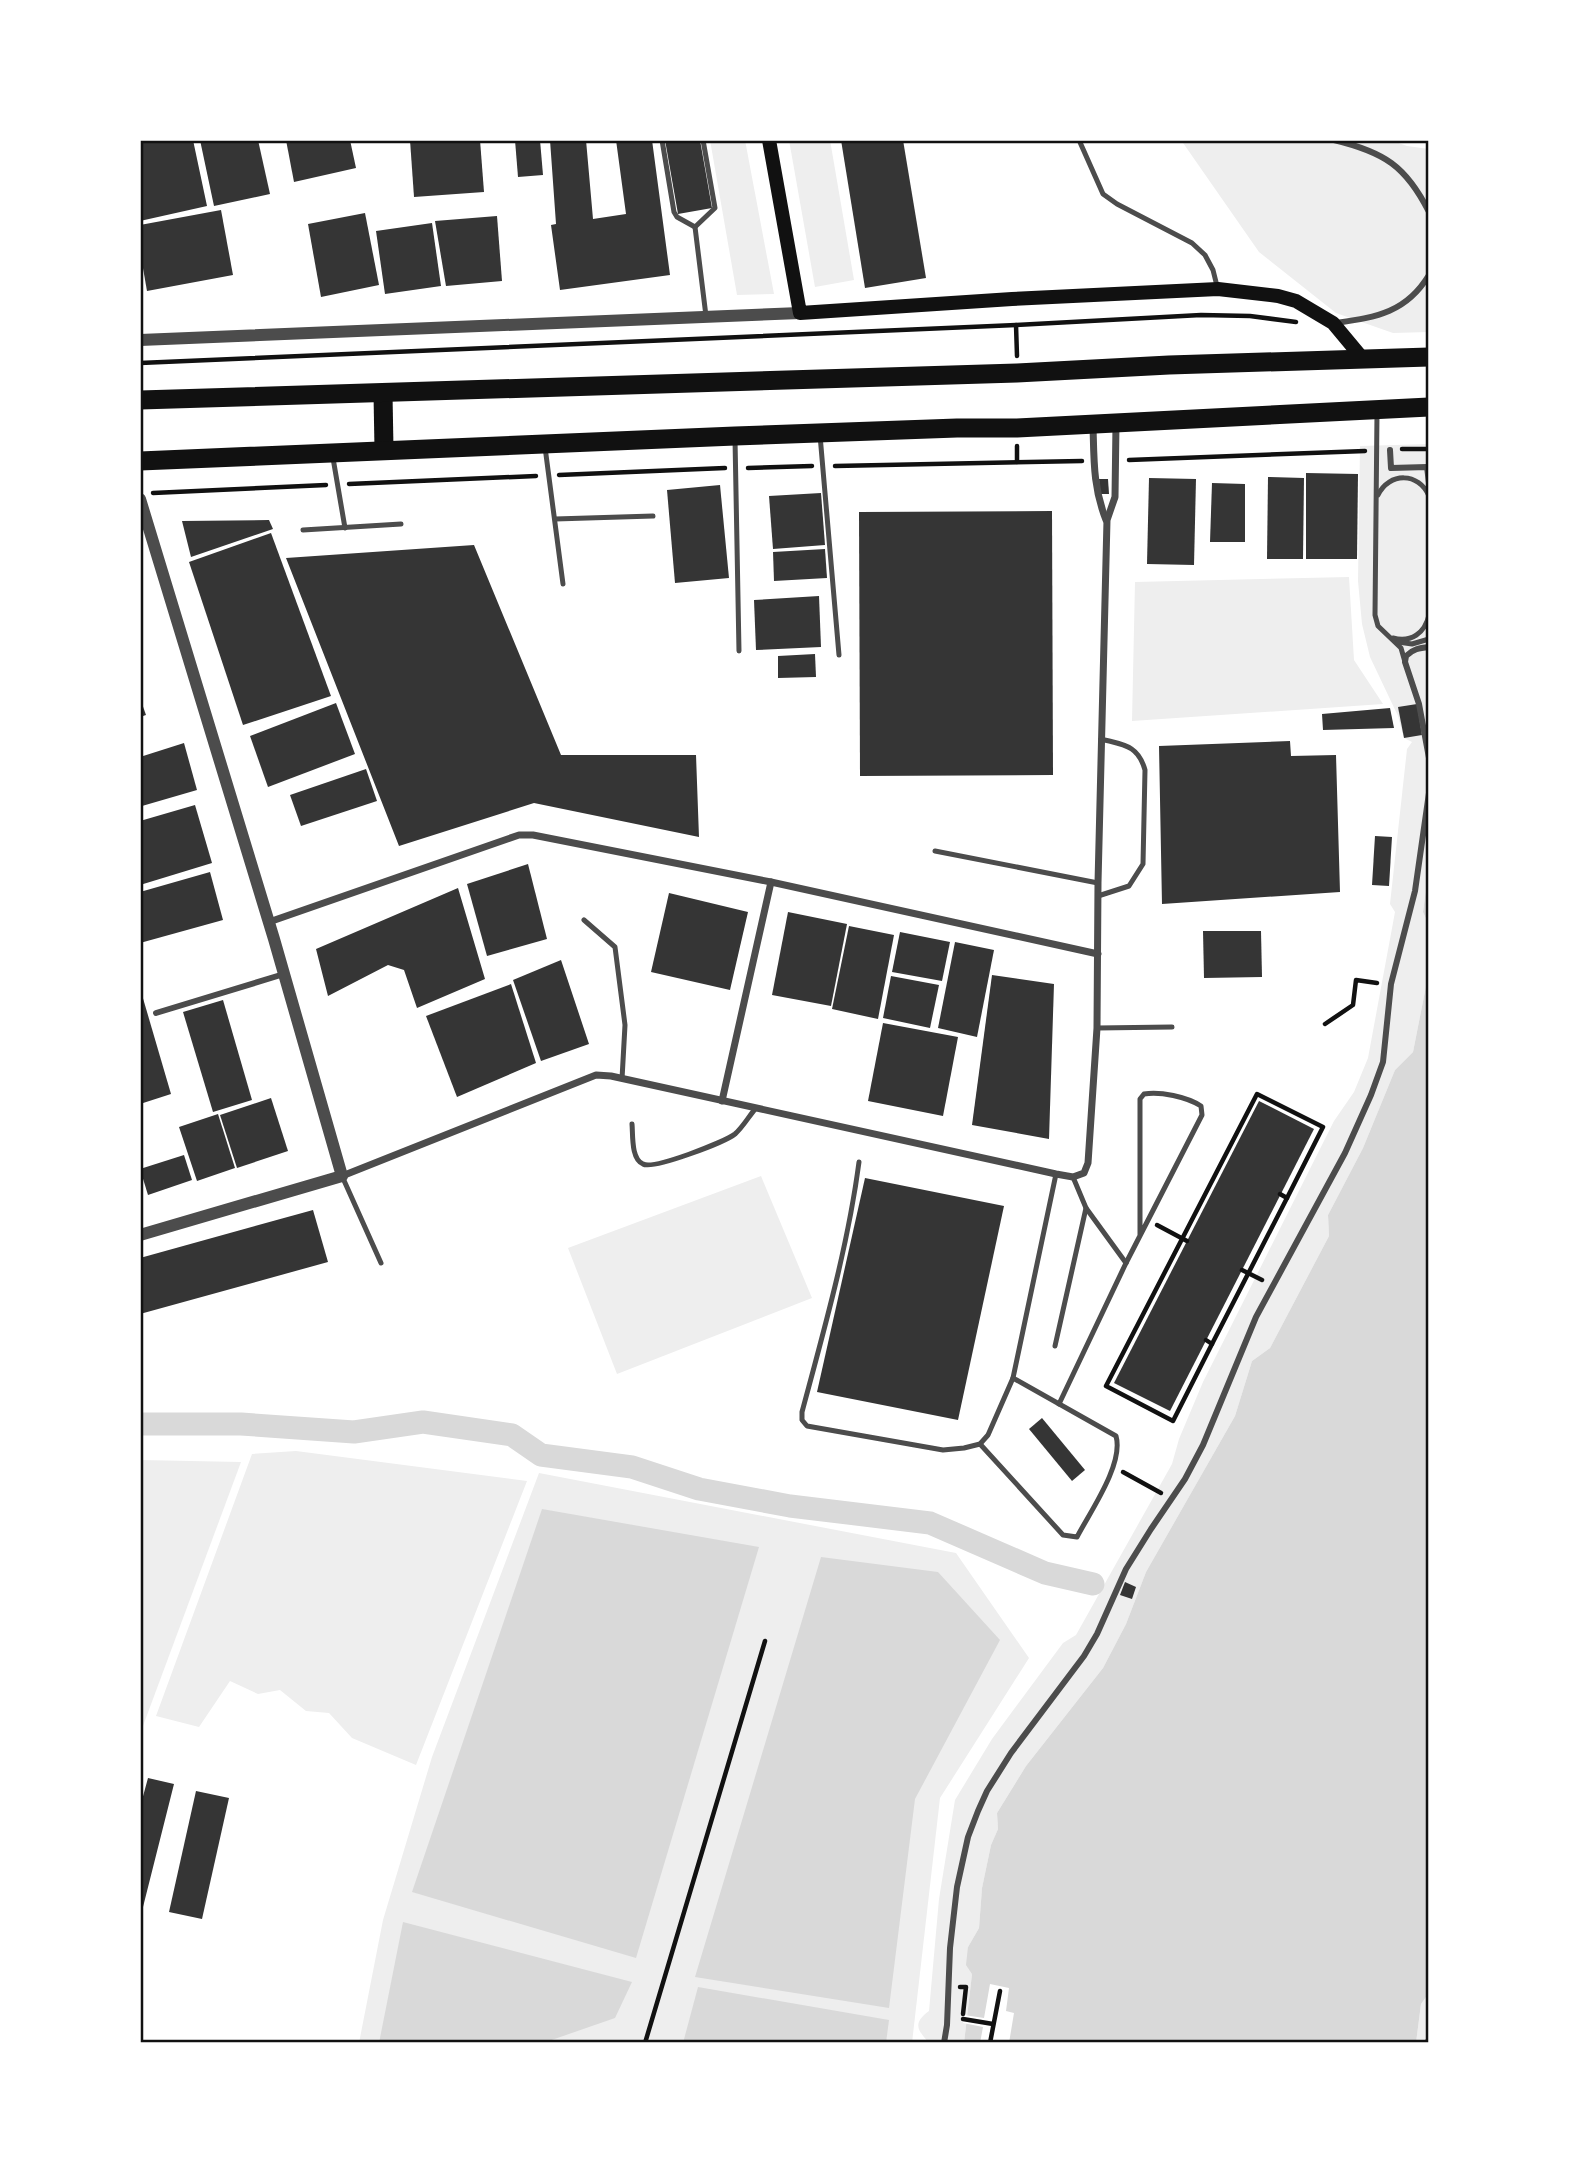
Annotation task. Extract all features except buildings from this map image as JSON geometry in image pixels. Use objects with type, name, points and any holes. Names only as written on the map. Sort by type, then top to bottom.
[{"type":"highway","points":[[140,400],[1017,373],[1429,357]]},
{"type":"highway","points":[[383,394],[384,449]]},
{"type":"highway","points":[[140,461],[384,449],[1093,425],[1429,407]]},
{"type":"main road","points":[[769,140],[800,313],[1218,289],[1278,296],[1296,301],[1333,323],[1363,359]]},
{"type":"street","points":[[1334,140],[1374,152],[1394,164],[1411,181],[1429,212]]},
{"type":"street","points":[[1333,323],[1371,318],[1395,310],[1420,289],[1429,275]]},
{"type":"street","points":[[140,340],[800,313]]},
{"type":"street","points":[[140,1235],[342,1176],[596,1076],[622,1079],[1056,1174],[1073,1177],[1084,1173],[1088,1163],[1097,1028],[1107,520],[1115,496],[1116,424]]},
{"type":"street","points":[[1093,425],[1094,475],[1098,499],[1107,520]]},
{"type":"street","points":[[1390,450],[1391,468],[1427,467],[1429,483]]},
{"type":"street","points":[[146,496],[342,1176]]},
{"type":"street","points":[[1429,647],[1420,647],[1410,652],[1405,662],[1419,704],[1429,758]]},
{"type":"street","points":[[944,2043],[952,1922],[957,1888],[968,1837],[987,1791],[1011,1753],[1084,1656],[1097,1634],[1126,1569],[1185,1479],[1203,1445],[1242,1348],[1272,1286],[1345,1153],[1371,1095],[1383,1062],[1391,984],[1415,891],[1429,793]]},
{"type":"street","points":[[269,922],[519,835],[533,835],[771,882],[1098,954]]},
{"type":"street","points":[[722,1101],[771,882]]},
{"type":"street","points":[[156,1013],[284,974]]},
{"type":"lane","points":[[662,140],[674,212],[695,227]]},
{"type":"lane","points":[[695,227],[715,208],[704,140]]},
{"type":"lane","points":[[1079,140],[1103,194],[1116,204],[1192,243],[1205,255],[1213,270],[1218,289]]},
{"type":"lane","points":[[695,227],[706,316]]},
{"type":"lane","points":[[1377,411],[1375,615],[1378,626],[1396,642],[1405,662]]},
{"type":"lane","points":[[820,434],[839,655]]},
{"type":"lane","points":[[735,436],[739,650]]},
{"type":"lane","points":[[545,444],[564,584]]},
{"type":"lane","points":[[332,452],[345,528]]},
{"type":"lane","points":[[1376,509],[1377,496],[1382,487],[1399,477],[1413,479],[1421,484],[1429,496]]},
{"type":"lane","points":[[555,519],[653,516]]},
{"type":"lane","points":[[303,530],[401,524]]},
{"type":"lane","points":[[1384,633],[1398,639],[1413,637],[1426,626],[1429,615]]},
{"type":"lane","points":[[1396,642],[1412,643],[1429,639]]},
{"type":"lane","points":[[1098,896],[1129,886],[1143,863],[1145,770],[1142,759],[1135,750],[1101,739]]},
{"type":"lane","points":[[935,851],[1098,883]]},
{"type":"lane","points":[[584,920],[615,947],[625,1025],[622,1079]]},
{"type":"lane","points":[[1097,1028],[1172,1027]]},
{"type":"lane","points":[[1059,1404],[1126,1263],[1202,1115],[1201,1106],[1193,1101],[1151,1093],[1143,1094],[1140,1099],[1140,1235]]},
{"type":"lane","points":[[632,1124],[636,1158],[643,1165],[654,1166],[734,1135],[756,1108]]},
{"type":"lane","points":[[859,1162],[802,1420],[807,1426],[943,1450],[980,1444],[989,1435],[1013,1378],[1056,1174]]},
{"type":"lane","points":[[342,1176],[381,1263]]},
{"type":"lane","points":[[1073,1177],[1086,1208],[1126,1263]]},
{"type":"lane","points":[[1055,1346],[1086,1208]]},
{"type":"lane","points":[[980,1444],[1063,1535],[1077,1537],[1113,1467],[1118,1444],[1116,1436],[1013,1378]]},
{"type":"path","points":[[140,363],[1202,315],[1250,316],[1277,321]]},
{"type":"path","points":[[1016,325],[1017,373]]},
{"type":"path","points":[[1390,450],[1429,449]]},
{"type":"path","points":[[1116,461],[1376,450]]},
{"type":"path","points":[[146,496],[338,484],[736,468],[1094,461]]},
{"type":"path","points":[[1325,1024],[1353,1004],[1356,981],[1391,984]]},
{"type":"path","points":[[1256,1094],[1322,1127],[1287,1198],[1245,1271],[1173,1421],[1106,1386],[1185,1240],[1256,1094]]},
{"type":"path","points":[[1280,1194],[1287,1198]]},
{"type":"path","points":[[1148,1220],[1185,1240]]},
{"type":"path","points":[[1245,1271],[1272,1286]]},
{"type":"path","points":[[1113,1467],[1171,1498]]},
{"type":"path","points":[[645,2043],[765,1641]]},
{"type":"path","points":[[965,2001],[966,1987]]},
{"type":"path","points":[[990,2043],[1000,1992]]},
{"type":"path","points":[[963,2019],[993,2024]]},
{"type":"shaded area","points":[[710,140],[745,140],[774,294],[737,295]]},
{"type":"shaded area","points":[[789,140],[830,140],[854,280],[815,287]]},
{"type":"shaded area","points":[[1181,140],[1390,140],[1429,149],[1429,332],[1393,333],[1336,313],[1259,252]]},
{"type":"shaded area","points":[[1429,444],[1429,866],[1423,912],[1429,925],[1429,971],[1413,1052],[1395,1070],[1363,1148],[1328,1215],[1329,1236],[1270,1348],[1252,1361],[1235,1416],[1146,1572],[1126,1624],[1103,1668],[1026,1766],[997,1813],[998,1829],[991,1845],[982,1888],[979,1928],[968,1947],[972,1974],[964,2043],[929,2043],[918,2024],[929,2011],[939,1899],[955,1800],[992,1739],[1063,1643],[1076,1635],[1172,1464],[1179,1439],[1203,1382],[1334,1121],[1354,1092],[1368,1058],[1395,912],[1390,904],[1407,749],[1412,742],[1404,738],[1398,716],[1370,657],[1362,624],[1358,581],[1360,446]]},
{"type":"shaded area","points":[[1349,577],[1354,660],[1383,704],[1132,721],[1135,582]]},
{"type":"shaded area","points":[[1429,867],[1429,925],[1423,912]]},
{"type":"shaded area","points":[[1429,971],[1429,1993],[1421,2004],[1416,2043],[964,2043],[972,1974],[966,1965],[968,1947],[979,1928],[982,1888],[991,1845],[998,1829],[997,1813],[1026,1766],[1103,1668],[1126,1624],[1146,1572],[1235,1416],[1252,1361],[1270,1348],[1329,1236],[1328,1215],[1363,1148],[1395,1070],[1413,1052]]},
{"type":"shaded area","points":[[761,1176],[812,1298],[617,1374],[568,1248]]},
{"type":"shaded area","points":[[296,1451],[527,1481],[416,1765],[352,1738],[329,1713],[306,1711],[280,1690],[258,1694],[230,1681],[199,1727],[156,1716],[252,1454]]},
{"type":"shaded area","points":[[140,1460],[241,1462],[140,1734]]},
{"type":"shaded area","points":[[539,1473],[956,1553],[1029,1658],[940,1798],[912,2043],[359,2043],[383,1920],[432,1757]]},
{"type":"shaded area","points":[[542,1509],[759,1547],[636,1958],[412,1892]]},
{"type":"shaded area","points":[[821,1557],[938,1572],[1000,1640],[915,1799],[889,2008],[695,1977]]},
{"type":"shaded area","points":[[403,1922],[632,1982],[615,2018],[543,2043],[379,2043]]},
{"type":"shaded area","points":[[698,1987],[889,2020],[886,2043],[683,2043]]},
{"type":"shaded area","points":[[1429,1993],[1429,2043],[1416,2043],[1421,2004]]},
{"type":"pier","points":[[990,1984],[1009,1988],[1006,2011],[1014,2013],[1009,2043],[980,2043],[983,2027],[963,2023],[964,2015],[984,2018]]},
{"type":"waterway","points":[[140,1424],[241,1424],[354,1432],[423,1422],[512,1435],[541,1455],[632,1467],[699,1489],[790,1506],[930,1523],[1045,1573],[1093,1584]]}]
